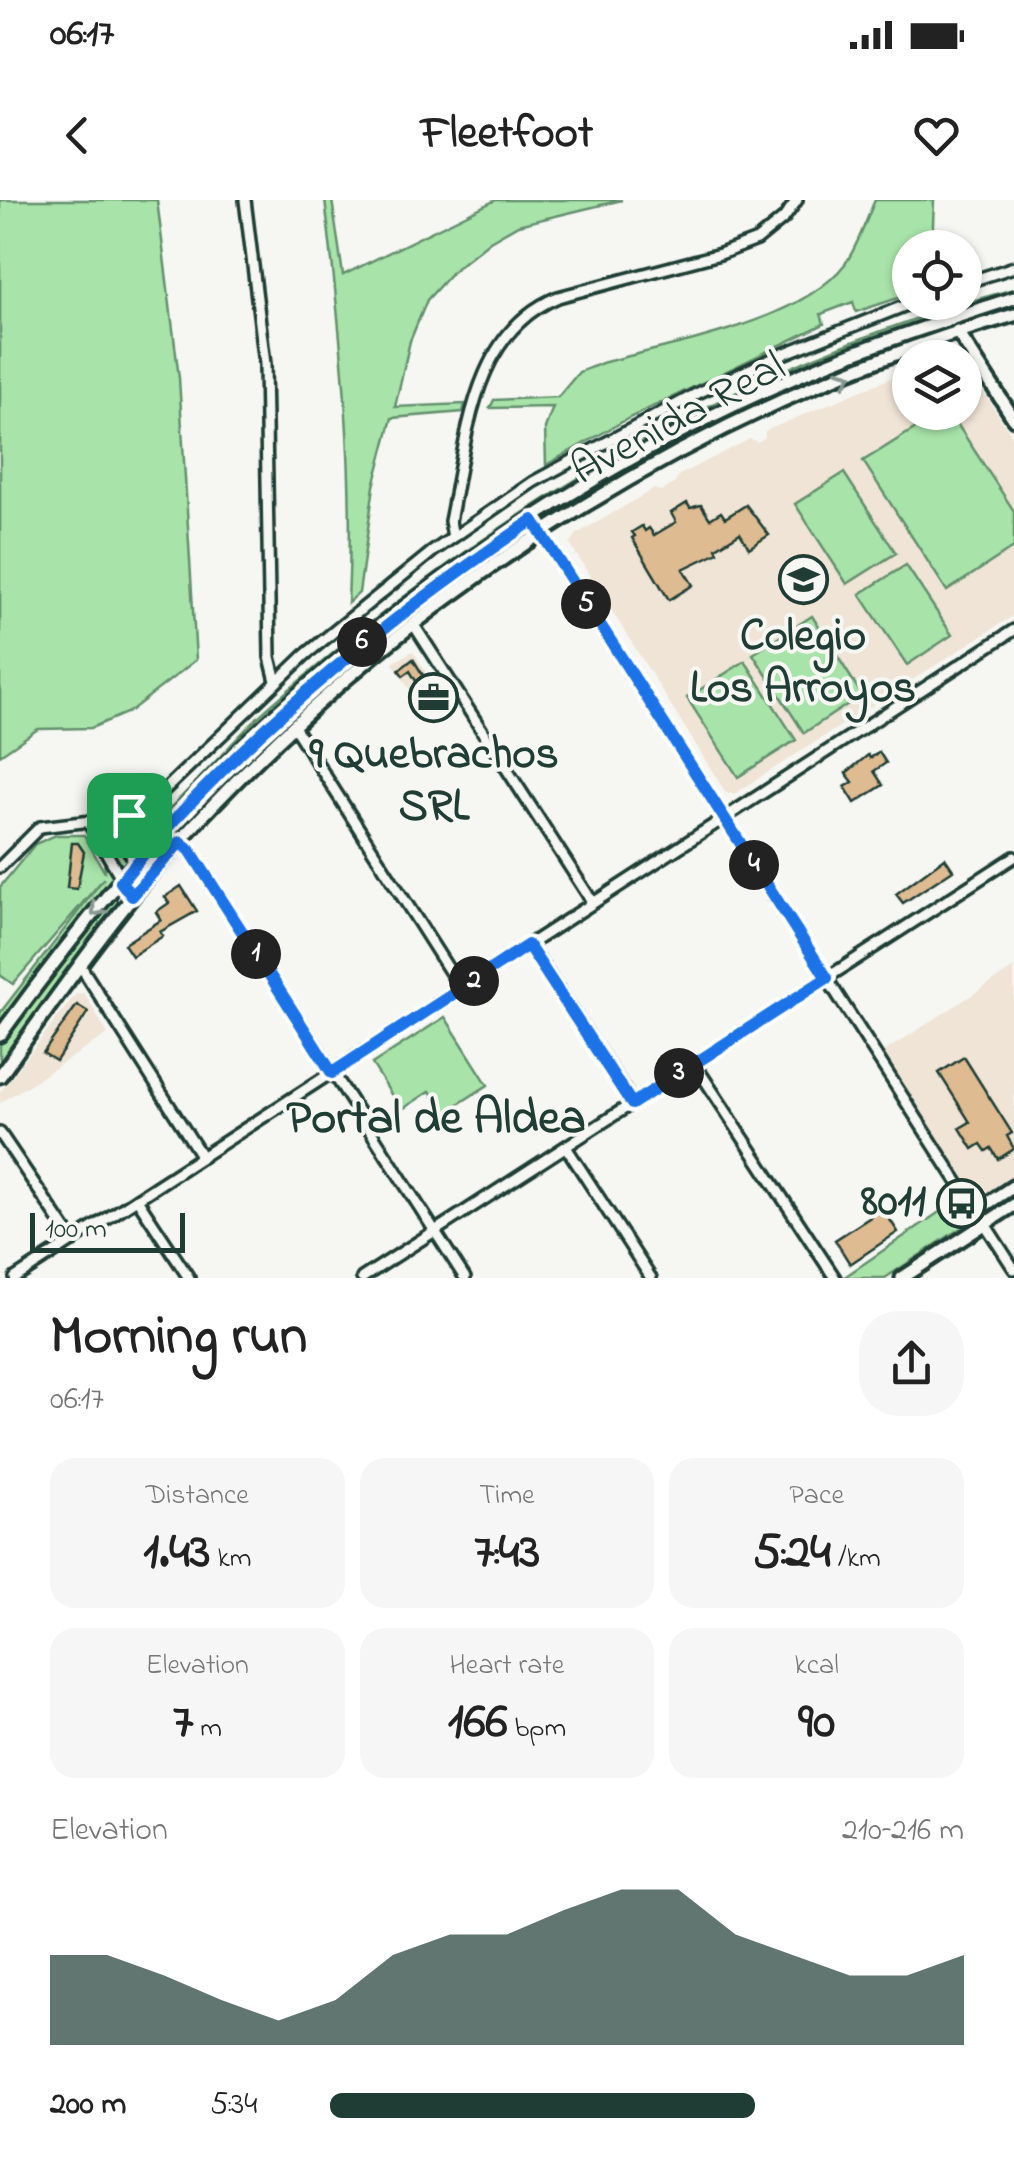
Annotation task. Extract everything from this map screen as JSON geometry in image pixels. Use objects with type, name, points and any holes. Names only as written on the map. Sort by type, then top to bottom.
[{"type":"main road","name":"Avenida Real","points":[[982,308],[1014,298]]},
{"type":"main road","name":"Avenida Real","points":[[0,1076],[146,879],[294,724],[414,625],[542,535],[640,475],[747,419],[835,380],[1014,316]]},
{"type":"main road","name":"Avenida Real","points":[[0,1035],[164,830],[247,742],[327,670],[412,604],[533,520],[620,466],[736,404],[889,339],[945,320]]},
{"type":"main road","points":[[949,320],[1014,419]]},
{"type":"main road","points":[[985,1224],[976,1211],[1014,1186]]},
{"type":"main road","points":[[902,1278],[1014,1205]]},
{"type":"street","points":[[245,200],[265,364],[270,657],[276,681]]},
{"type":"street","points":[[453,537],[450,521],[479,389],[490,359],[518,321],[534,307],[558,297],[720,254],[757,240],[784,218],[797,200]]},
{"type":"street","points":[[982,278],[1014,267]]},
{"type":"street","points":[[0,867],[40,826],[113,819],[152,802],[276,681],[453,537],[533,482],[698,393],[892,311]]},
{"type":"street","points":[[533,520],[976,1211]]},
{"type":"street","points":[[414,625],[593,903]]},
{"type":"street","points":[[15,1278],[1014,630]]},
{"type":"street","points":[[294,724],[461,989]]},
{"type":"street","points":[[129,815],[148,849]]},
{"type":"street","points":[[113,819],[134,846],[148,849],[164,860]]},
{"type":"street","points":[[113,819],[146,879]]},
{"type":"street","points":[[88,822],[132,896]]},
{"type":"street","points":[[164,830],[190,850],[464,1278]]},
{"type":"street","points":[[362,1278],[1014,857]]},
{"type":"street","points":[[528,945],[632,1104]]},
{"type":"street","points":[[80,965],[202,1157]]},
{"type":"street","points":[[694,1064],[835,1278]]},
{"type":"street","points":[[0,1132],[73,1241]]},
{"type":"street","points":[[566,1146],[650,1278]]},
{"type":"street","points":[[137,1199],[189,1278]]},
{"type":"street","points":[[985,1224],[1014,1269]]},
{"type":"shaded area","name":"Colegio Los Arroyos","points":[[892,378],[892,430],[982,430],[982,390],[1014,439],[1014,615],[734,794],[726,793],[570,544],[577,534],[654,489],[662,491],[675,483],[679,475],[750,439],[757,442],[765,437],[765,431]]},
{"type":"shaded area","points":[[413,651],[447,707],[428,719],[393,663]]},
{"type":"shaded area","points":[[1014,968],[1014,1175],[976,1199],[882,1053]]},
{"type":"shaded area","points":[[84,993],[108,1034],[0,1103],[0,1092],[76,994]]},
{"type":"green space","points":[[0,200],[157,200],[179,378],[196,660],[129,712],[91,728],[38,729],[0,755]]},
{"type":"green space","points":[[325,200],[332,200],[343,275],[496,200],[622,200],[518,225],[490,241],[454,270],[427,300],[410,341],[395,407],[465,404],[463,412],[392,418],[374,486],[359,593],[348,603],[348,451]]},
{"type":"green space","points":[[875,200],[934,200],[933,230],[892,230],[892,300],[856,312],[853,302],[821,314],[824,324],[629,418],[546,465],[545,428],[553,407],[490,408],[494,400],[558,397],[579,372],[732,328],[798,302],[845,264]]},
{"type":"green space","points":[[1014,289],[1014,298],[982,308],[982,299]]},
{"type":"green space","points":[[912,320],[947,320],[889,339],[737,404],[533,520],[373,633],[192,799],[0,1035],[0,1013],[104,878],[13,984],[0,975],[0,887],[35,844],[56,835],[84,835],[105,873],[104,861],[165,813],[257,718],[403,598],[482,540],[650,437],[738,391]]},
{"type":"green space","points":[[938,329],[940,335],[927,340],[907,340]]},
{"type":"green space","points":[[892,345],[892,354],[834,376],[648,467],[645,462],[581,499],[583,505],[545,526],[542,522],[644,458],[758,405],[756,400]]},
{"type":"green space","points":[[913,430],[961,430],[1014,511],[1014,547],[947,591],[863,461]]},
{"type":"green space","points":[[844,473],[896,553],[847,584],[795,504]]},
{"type":"green space","points":[[526,529],[531,537],[317,698],[181,834],[174,832],[175,823],[289,707],[396,618]]},
{"type":"green space","points":[[906,565],[952,635],[907,665],[860,594]]},
{"type":"green space","points":[[812,616],[862,695],[804,733],[753,654]]},
{"type":"green space","points":[[745,661],[796,740],[738,777],[687,698]]},
{"type":"green space","points":[[114,896],[120,904],[0,1070],[0,1041]]},
{"type":"green space","points":[[445,1017],[488,1085],[444,1113],[430,1091],[401,1110],[372,1064]]},
{"type":"green space","points":[[960,1198],[970,1215],[967,1224],[885,1278],[843,1278]]},
{"type":"building","points":[[687,503],[690,508],[701,505],[710,519],[721,512],[725,518],[746,505],[769,535],[749,548],[740,533],[716,548],[718,552],[683,569],[693,585],[669,600],[632,532],[642,526],[654,535],[676,522],[671,513]]},
{"type":"building","points":[[413,659],[439,701],[431,706],[410,671],[403,676],[399,670]]},
{"type":"building","points":[[879,752],[886,763],[874,771],[883,785],[855,803],[845,787],[853,782],[846,773],[868,755],[870,758]]},
{"type":"building","points":[[72,843],[78,843],[84,852],[77,889],[67,888]]},
{"type":"building","points":[[945,858],[953,870],[903,903],[896,894]]},
{"type":"building","points":[[181,886],[197,911],[160,932],[163,936],[132,956],[124,944],[161,920],[156,912],[169,903],[165,897]]},
{"type":"building","points":[[77,1005],[88,1012],[56,1061],[43,1053]]},
{"type":"building","points":[[964,1057],[1012,1133],[1007,1136],[1014,1149],[998,1159],[991,1148],[986,1151],[981,1144],[973,1149],[960,1128],[970,1122],[939,1073]]},
{"type":"building","points":[[883,1209],[898,1232],[850,1264],[835,1240]]},
{"type":"place","name":"Colegio Los Arroyos","points":[[803,580]]},
{"type":"place","name":"9 Quebrachos SRL","points":[[434,698]]},
{"type":"place","name":"8011","points":[[961,1203]]},
{"type":"district","name":"Portal de Aldea","points":[[436,1120]]},
{"type":"route","points":[[129,815],[117,818],[134,846],[148,849],[247,742],[327,670],[412,604],[533,520],[827,978],[632,1104],[528,945],[332,1073],[190,850],[180,842],[132,896],[127,892],[121,882],[148,849],[129,815]]}]
